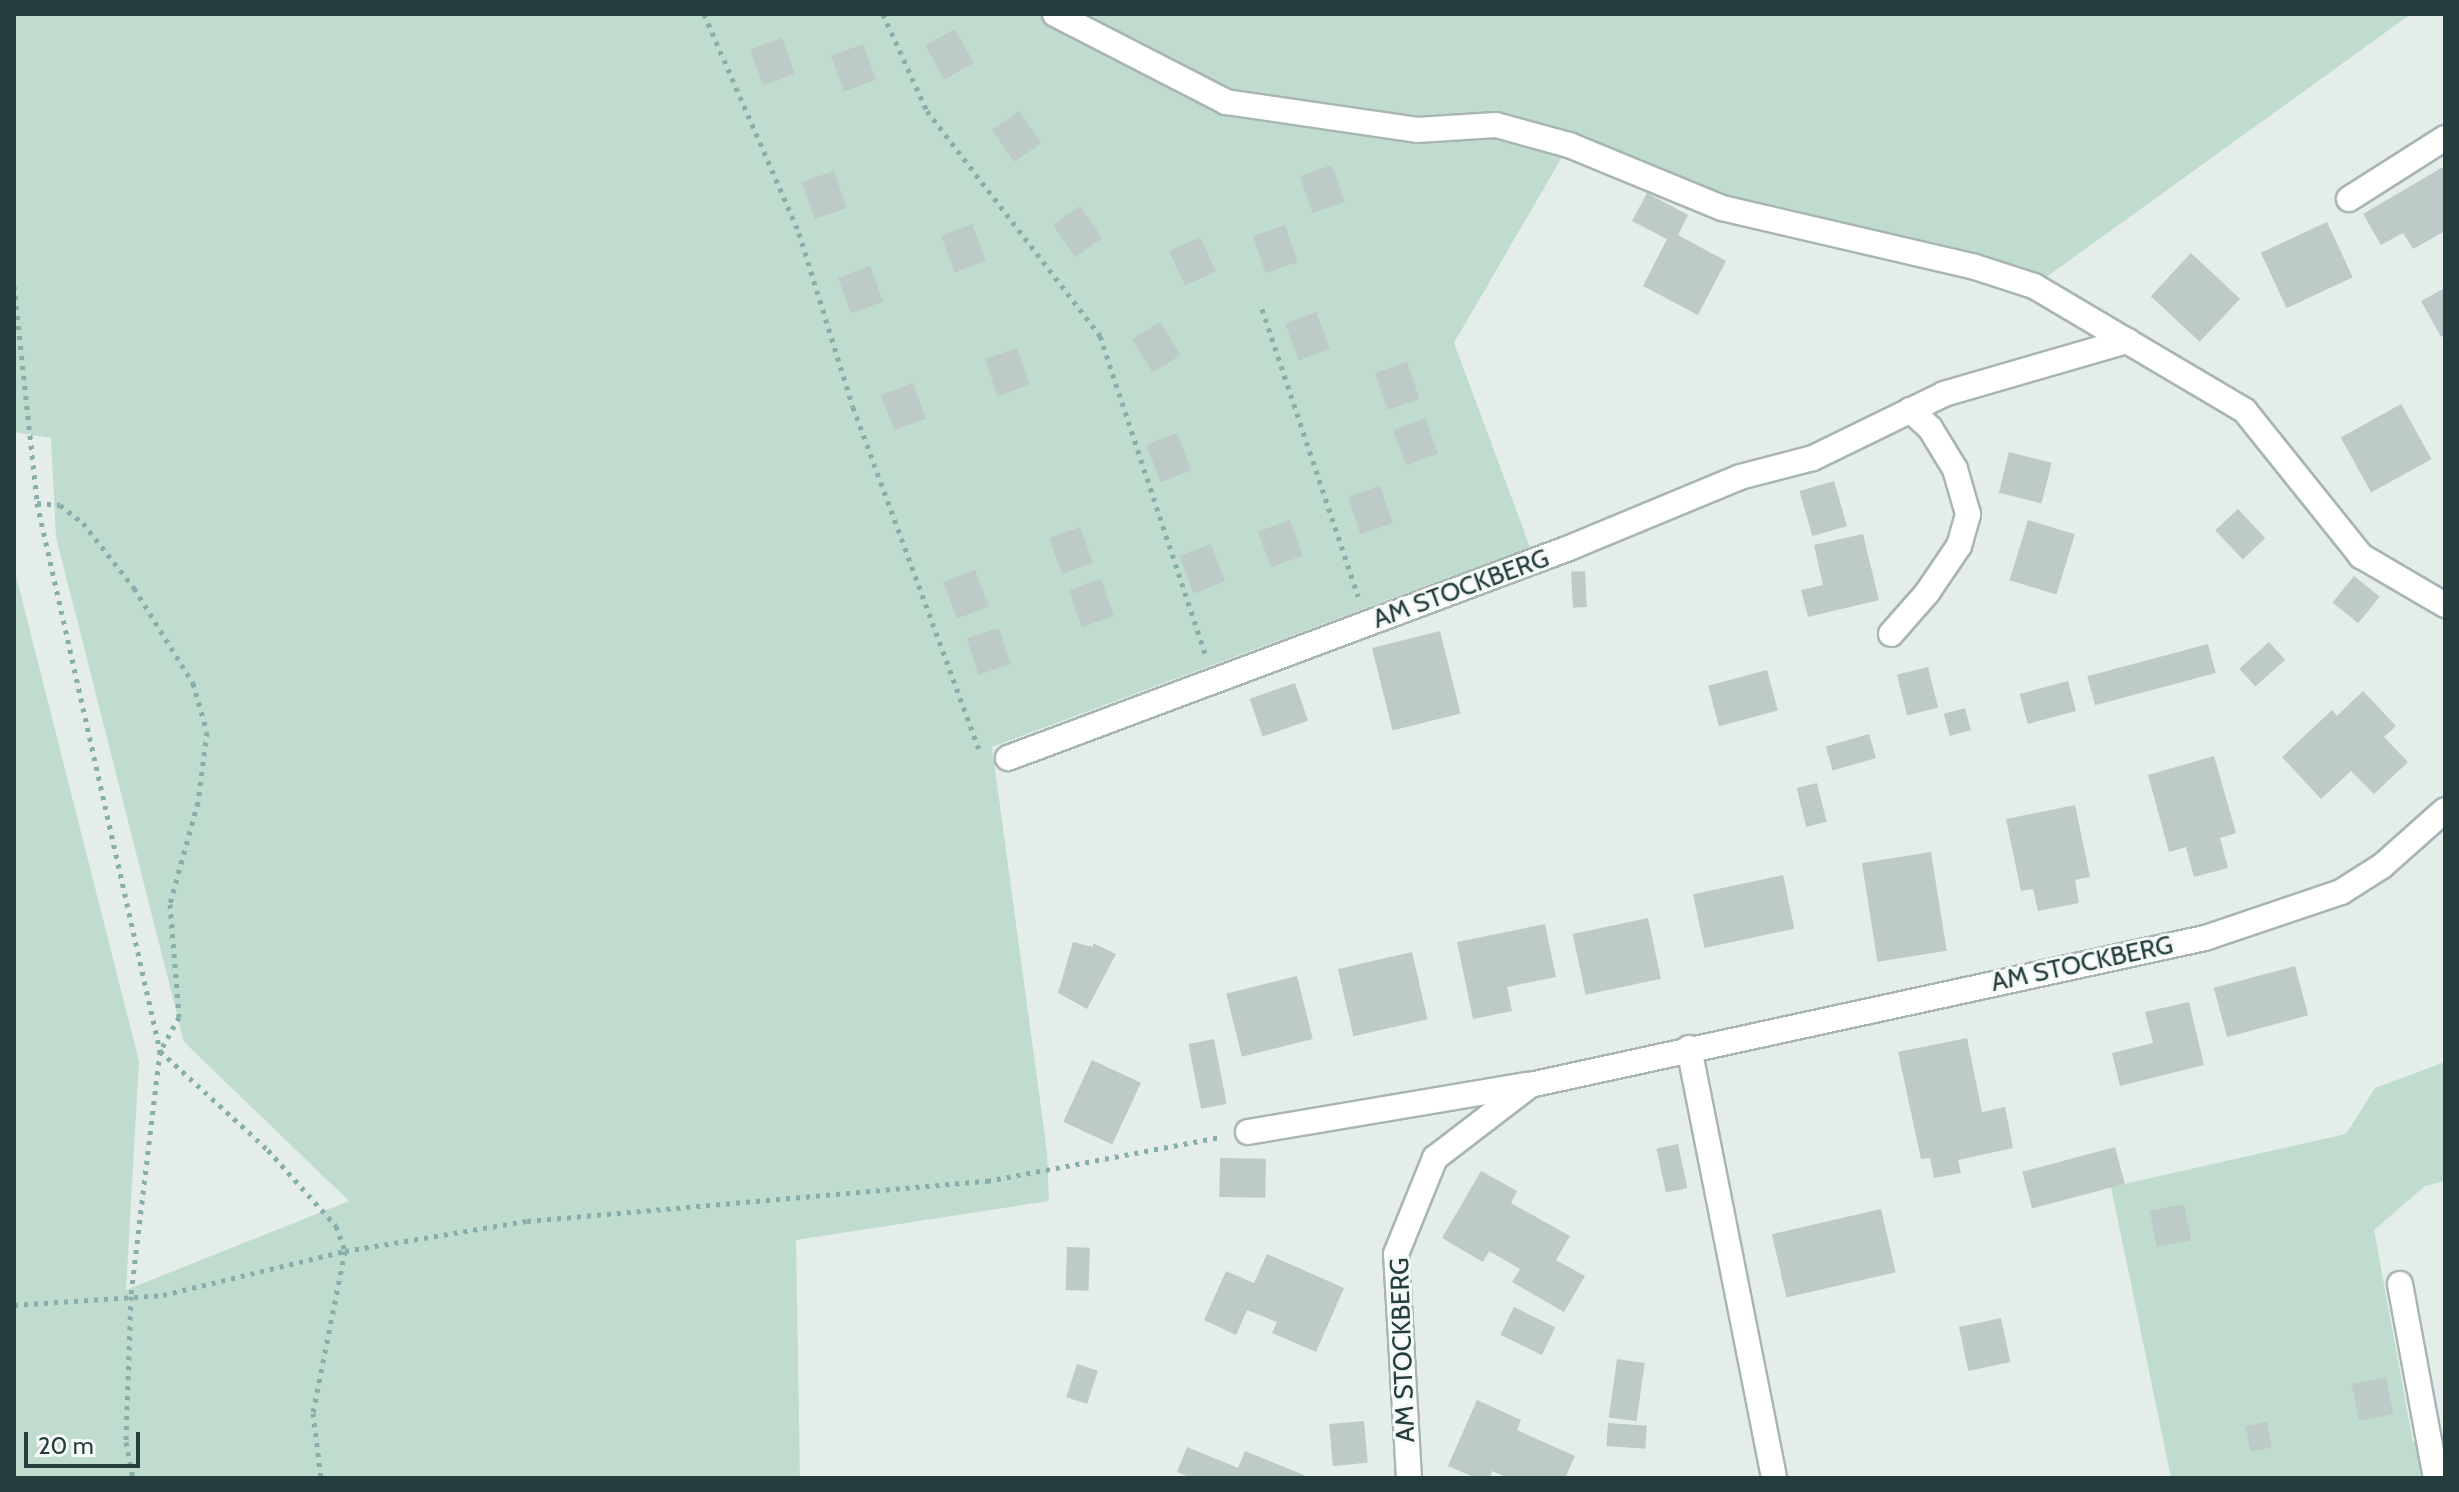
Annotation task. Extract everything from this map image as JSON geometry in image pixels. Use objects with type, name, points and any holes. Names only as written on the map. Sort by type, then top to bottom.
[{"type":"street","points":[[1055,14],[1226,102],[1417,130],[1496,125],[1569,145],[1722,208],[1972,266],[2034,286],[2245,411],[2361,556],[2445,605]]},
{"type":"street","points":[[2349,199],[2445,138]]},
{"type":"street","name":"AM STOCKBERG","points":[[1008,758],[1368,623],[1740,477],[1813,458],[1944,394],[2127,341]]},
{"type":"street","points":[[1891,634],[1927,593],[1959,546],[1968,514],[1955,469],[1930,428],[1910,410]]},
{"type":"street","name":"AM STOCKBERG","points":[[1248,1132],[1530,1085],[2205,938],[2341,892],[2382,866],[2445,810]]},
{"type":"street","points":[[1689,1048],[1774,1478]]},
{"type":"street","name":"AM STOCKBERG","points":[[1409,1478],[1396,1254],[1435,1158],[1530,1085]]},
{"type":"street","points":[[2400,1284],[2436,1478]]},
{"type":"path","points":[[704,14],[799,233],[853,407],[974,743],[986,758],[1008,758]]},
{"type":"path","points":[[883,14],[927,111],[1100,336],[1215,680]]},
{"type":"path","points":[[14,286],[37,503],[160,1051],[131,1296],[126,1442],[133,1478]]},
{"type":"path","points":[[1262,309],[1368,623]]},
{"type":"path","points":[[37,503],[60,505],[83,523],[134,588],[193,683],[207,732],[198,802],[170,904],[179,1017],[160,1051]]},
{"type":"path","points":[[160,1051],[268,1150],[336,1226],[345,1251],[313,1413],[321,1478]]},
{"type":"path","points":[[14,1305],[163,1295],[345,1251],[527,1221],[987,1181],[1248,1132]]},
{"type":"green space","points":[[14,14],[2411,14],[2034,286],[1722,208],[1569,145],[1454,343],[1530,547],[992,747],[1047,1152],[1049,1201],[796,1240],[800,1478],[14,1478],[14,568],[139,1061],[126,1290],[349,1201],[184,1042],[56,537],[51,438],[14,432]]},
{"type":"green space","points":[[2445,1062],[2445,1181],[2425,1186],[2374,1230],[2413,1442],[2445,1437],[2445,1478],[2171,1478],[2111,1187],[2346,1134],[2375,1088]]},
{"type":"building","points":[[955,29],[974,63],[944,80],[925,45]]},
{"type":"building","points":[[782,38],[795,74],[763,85],[750,50]]},
{"type":"building","points":[[863,44],[876,80],[844,91],[831,56]]},
{"type":"building","points":[[1019,111],[1041,143],[1014,162],[992,130]]},
{"type":"building","points":[[1332,165],[1345,202],[1313,213],[1300,176]]},
{"type":"building","points":[[2443,167],[2445,231],[2413,249],[2403,233],[2381,245],[2363,214]]},
{"type":"building","points":[[834,171],[847,208],[815,219],[802,182]]},
{"type":"building","points":[[1647,193],[1688,215],[1678,235],[1726,261],[1698,315],[1643,286],[1667,239],[1632,221]]},
{"type":"building","points":[[1080,206],[1102,238],[1075,257],[1053,225]]},
{"type":"building","points":[[2327,222],[2353,277],[2287,308],[2261,253]]},
{"type":"building","points":[[972,224],[986,260],[955,272],[941,236]]},
{"type":"building","points":[[1285,225],[1298,262],[1266,273],[1253,236]]},
{"type":"building","points":[[1200,237],[1216,271],[1185,286],[1169,251]]},
{"type":"building","points":[[2191,253],[2240,299],[2200,342],[2151,296]]},
{"type":"building","points":[[870,266],[883,302],[851,313],[838,278]]},
{"type":"building","points":[[2445,288],[2445,334],[2441,337],[2421,301]]},
{"type":"building","points":[[1316,312],[1330,348],[1299,360],[1285,324]]},
{"type":"building","points":[[1160,322],[1181,355],[1153,373],[1132,339]]},
{"type":"building","points":[[1017,348],[1030,385],[998,396],[985,359]]},
{"type":"building","points":[[1407,362],[1420,399],[1388,410],[1375,373]]},
{"type":"building","points":[[913,383],[926,419],[894,430],[881,395]]},
{"type":"building","points":[[2401,404],[2432,459],[2371,493],[2341,437]]},
{"type":"building","points":[[1425,418],[1438,454],[1406,465],[1393,430]]},
{"type":"building","points":[[1177,433],[1191,470],[1161,482],[1146,445]]},
{"type":"building","points":[[2009,452],[2052,463],[2042,503],[1999,493]]},
{"type":"building","points":[[1834,481],[1847,526],[1812,536],[1799,491]]},
{"type":"building","points":[[1380,486],[1393,523],[1361,534],[1348,497]]},
{"type":"building","points":[[2238,509],[2265,538],[2243,559],[2215,530]]},
{"type":"building","points":[[1290,520],[1303,556],[1271,567],[1258,532]]},
{"type":"building","points":[[2028,520],[2075,534],[2056,595],[2010,580]]},
{"type":"building","points":[[1080,527],[1093,563],[1062,574],[1049,538]]},
{"type":"building","points":[[1863,534],[1879,600],[1808,617],[1801,590],[1823,585],[1814,545]]},
{"type":"building","points":[[1211,544],[1225,581],[1194,594],[1179,556]]},
{"type":"building","points":[[975,570],[989,606],[957,619],[943,582]]},
{"type":"building","points":[[1585,571],[1587,607],[1573,608],[1571,572]]},
{"type":"building","points":[[2354,576],[2380,597],[2358,623],[2333,602]]},
{"type":"building","points":[[1101,579],[1114,616],[1082,627],[1069,590]]},
{"type":"building","points":[[999,628],[1011,664],[978,675],[967,639]]},
{"type":"building","points":[[1440,631],[1461,713],[1393,730],[1372,648]]},
{"type":"building","points":[[2269,642],[2285,660],[2255,687],[2239,669]]},
{"type":"building","points":[[2208,644],[2216,673],[2095,705],[2087,676]]},
{"type":"building","points":[[1928,667],[1938,708],[1907,715],[1897,675]]},
{"type":"building","points":[[1767,670],[1778,711],[1719,726],[1708,686]]},
{"type":"building","points":[[2068,681],[2076,711],[2028,724],[2020,694]]},
{"type":"building","points":[[1295,683],[1308,721],[1263,736],[1250,699]]},
{"type":"building","points":[[2363,691],[2396,726],[2384,737],[2408,762],[2374,794],[2351,771],[2321,799],[2282,757],[2332,710],[2337,716]]},
{"type":"building","points":[[1965,708],[1971,730],[1950,736],[1944,714]]},
{"type":"building","points":[[1869,734],[1876,758],[1833,770],[1826,746]]},
{"type":"building","points":[[2214,756],[2236,833],[2220,838],[2228,868],[2194,877],[2186,847],[2169,852],[2148,775]]},
{"type":"building","points":[[1817,783],[1827,822],[1806,827],[1797,788]]},
{"type":"building","points":[[2075,805],[2090,877],[2075,880],[2079,903],[2038,911],[2033,889],[2021,891],[2006,819]]},
{"type":"building","points":[[1931,852],[1947,951],[1878,962],[1862,863]]},
{"type":"building","points":[[1783,875],[1794,929],[1704,948],[1693,894]]},
{"type":"building","points":[[1648,918],[1661,979],[1586,995],[1573,934]]},
{"type":"building","points":[[1545,924],[1556,977],[1507,987],[1512,1011],[1473,1019],[1457,942]]},
{"type":"building","points":[[1073,942],[1093,947],[1093,943],[1116,954],[1087,1009],[1058,993]]},
{"type":"building","points":[[1412,952],[1428,1019],[1353,1036],[1338,969]]},
{"type":"building","points":[[2295,966],[2308,1015],[2227,1037],[2214,988]]},
{"type":"building","points":[[1297,976],[1313,1039],[1242,1057],[1226,994]]},
{"type":"building","points":[[2189,1002],[2204,1065],[2120,1086],[2112,1053],[2153,1043],[2145,1012]]},
{"type":"building","points":[[1967,1038],[1982,1112],[2005,1107],[2013,1148],[1958,1160],[1961,1173],[1934,1178],[1930,1158],[1921,1159],[1898,1052]]},
{"type":"building","points":[[1214,1039],[1227,1104],[1201,1109],[1188,1044]]},
{"type":"building","points":[[1092,1060],[1141,1083],[1112,1144],[1063,1122]]},
{"type":"building","points":[[1678,1144],[1687,1188],[1666,1193],[1656,1149]]},
{"type":"building","points":[[2115,1147],[2125,1184],[2032,1209],[2022,1172]]},
{"type":"building","points":[[1220,1158],[1266,1159],[1265,1198],[1219,1197]]},
{"type":"building","points":[[1481,1171],[1517,1191],[1511,1203],[1570,1236],[1556,1260],[1585,1276],[1564,1312],[1512,1282],[1520,1269],[1489,1251],[1483,1262],[1442,1238]]},
{"type":"building","points":[[2184,1204],[2191,1240],[2157,1247],[2150,1211]]},
{"type":"building","points":[[1881,1209],[1896,1272],[1786,1298],[1772,1234]]},
{"type":"building","points":[[1067,1247],[1090,1248],[1088,1291],[1065,1290]]},
{"type":"building","points":[[1267,1254],[1344,1288],[1316,1352],[1272,1333],[1277,1322],[1247,1310],[1236,1335],[1204,1320],[1226,1271],[1254,1283]]},
{"type":"building","points":[[1514,1307],[1555,1327],[1542,1355],[1500,1335]]},
{"type":"building","points":[[2001,1318],[2010,1362],[1968,1371],[1959,1327]]},
{"type":"building","points":[[1617,1359],[1645,1363],[1637,1421],[1609,1417]]},
{"type":"building","points":[[1077,1364],[1098,1371],[1087,1404],[1066,1397]]},
{"type":"building","points":[[2386,1377],[2393,1414],[2359,1421],[2352,1384]]},
{"type":"building","points":[[1477,1400],[1521,1420],[1517,1430],[1575,1456],[1565,1478],[1508,1478],[1492,1471],[1490,1478],[1476,1478],[1448,1466]]},
{"type":"building","points":[[1364,1421],[1368,1463],[1333,1466],[1329,1424]]},
{"type":"building","points":[[2267,1422],[2272,1448],[2250,1452],[2245,1426]]},
{"type":"building","points":[[1608,1423],[1647,1426],[1645,1449],[1606,1446]]},
{"type":"building","points":[[1187,1447],[1238,1468],[1245,1451],[1311,1478],[1192,1478],[1177,1472]]}]
